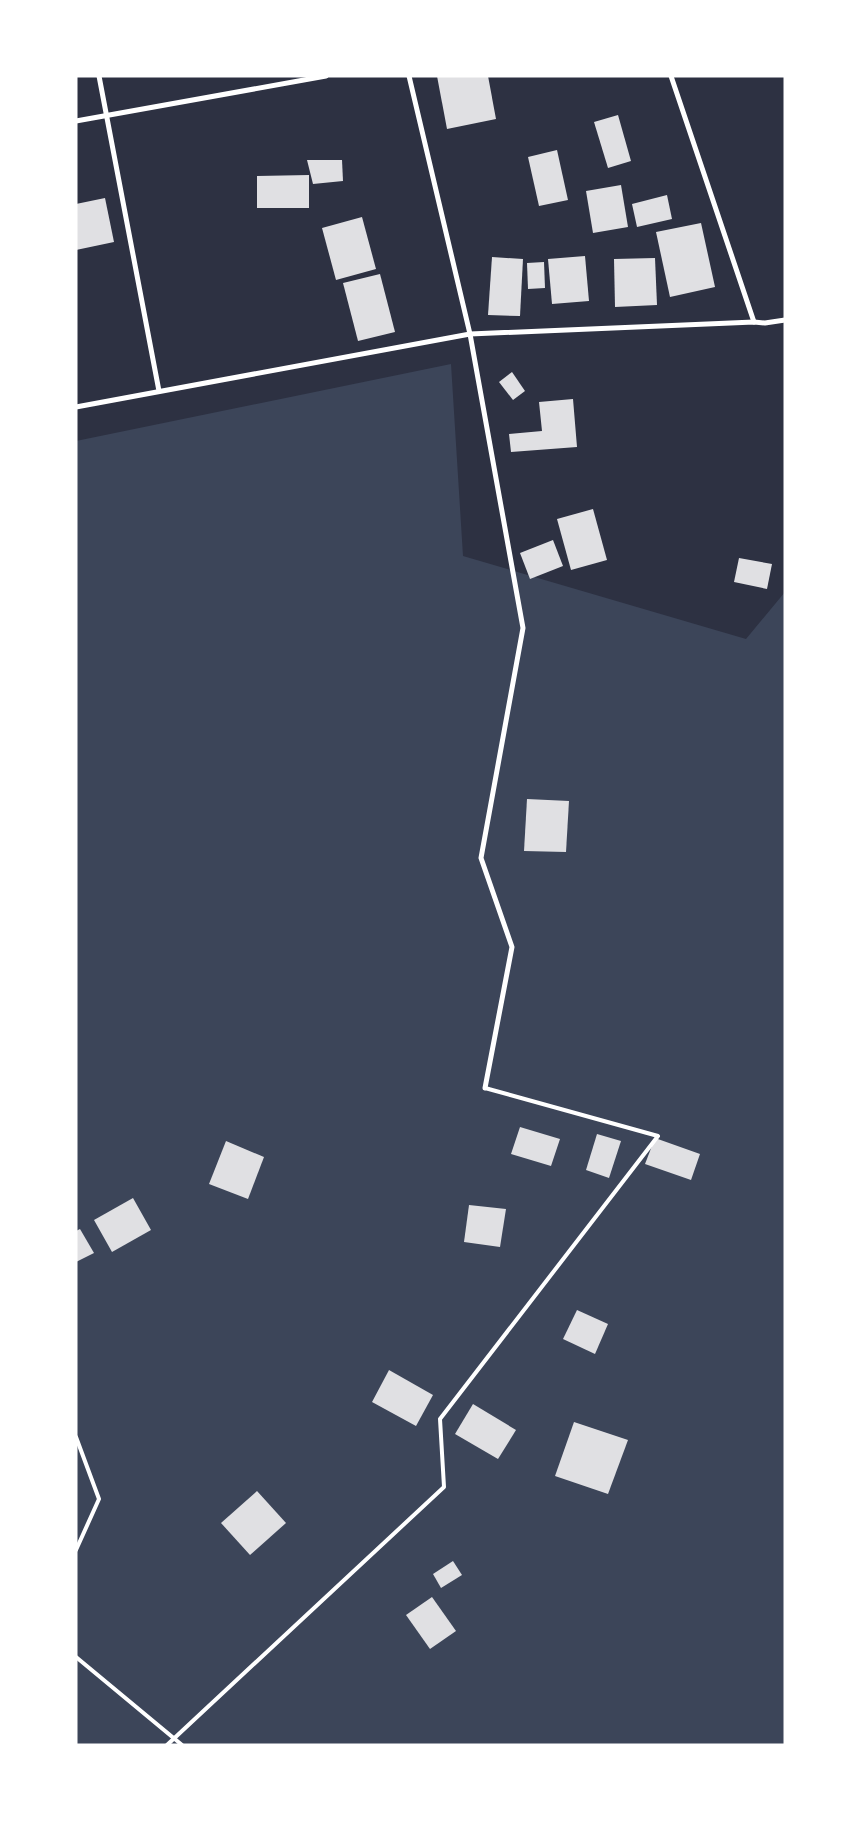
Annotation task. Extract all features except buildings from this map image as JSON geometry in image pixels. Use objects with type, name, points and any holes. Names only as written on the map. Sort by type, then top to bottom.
[{"type":"street","points":[[99,76],[159,392]]},
{"type":"street","points":[[76,121],[107,117],[326,76]]},
{"type":"street","points":[[409,76],[470,334],[523,628],[481,858],[512,947],[485,1088]]},
{"type":"street","points":[[671,76],[754,322]]},
{"type":"street","points":[[76,407],[470,334],[765,323],[785,320]]},
{"type":"lane","points":[[167,1745],[444,1486],[440,1419],[658,1136],[485,1088]]},
{"type":"lane","points":[[76,1437],[99,1499],[76,1550]]},
{"type":"lane","points":[[76,1657],[182,1745]]},
{"type":"shaded area","points":[[451,364],[463,556],[746,639],[785,592],[785,1745],[76,1745],[76,441]]}]
